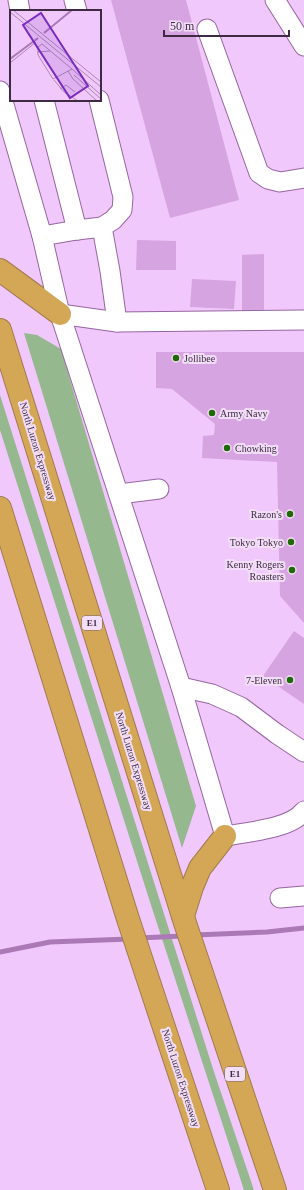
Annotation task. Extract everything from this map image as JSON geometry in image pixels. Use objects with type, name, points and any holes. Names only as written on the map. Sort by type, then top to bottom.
[{"type":"highway","points":[[0,270],[60,314]]},
{"type":"highway","name":"North Luzon Expressway","points":[[0,330],[184,920],[275,1190]]},
{"type":"highway","name":"North Luzon Expressway","points":[[0,508],[128,919],[218,1190]]},
{"type":"highway","points":[[184,920],[192,887],[200,868],[225,836]]},
{"type":"street","points":[[18,0],[20,10]]},
{"type":"street","points":[[74,0],[77,10]]},
{"type":"street","points":[[275,0],[304,46]]},
{"type":"street","points":[[207,29],[259,173],[268,179],[280,182],[304,178]]},
{"type":"street","points":[[0,91],[42,236],[60,314],[181,687],[225,836],[273,828],[288,823],[304,812]]},
{"type":"street","points":[[44,101],[77,230]]},
{"type":"street","points":[[42,236],[102,227],[113,220],[122,210],[123,197],[99,101]]},
{"type":"street","points":[[102,227],[117,322]]},
{"type":"street","points":[[60,314],[117,322],[304,320]]},
{"type":"street","points":[[119,494],[159,489]]},
{"type":"street","points":[[181,687],[212,694],[241,707],[304,752]]},
{"type":"street","points":[[280,898],[304,896]]},
{"type":"green space","points":[[24,333],[37,335],[61,349],[196,806],[182,848]]},
{"type":"green space","points":[[0,395],[214,1072],[254,1190],[244,1190],[150,902],[0,430]]},
{"type":"building","points":[[111,0],[186,0],[239,200],[170,218]]},
{"type":"building","points":[[137,240],[176,241],[176,270],[136,270]]},
{"type":"building","points":[[264,254],[264,311],[242,311],[242,255]]},
{"type":"building","points":[[192,279],[236,281],[234,309],[190,307]]},
{"type":"building","points":[[156,352],[304,352],[304,623],[280,596],[277,462],[202,458],[203,436],[214,435],[215,424],[172,389],[156,388]]},
{"type":"building","points":[[294,631],[304,638],[304,704],[263,676]]},
{"type":"waterway","points":[[195,935],[267,932],[304,928]]},
{"type":"waterway","points":[[139,938],[183,936]]},
{"type":"waterway","points":[[0,952],[50,942],[129,939]]},
{"type":"place","name":"Jollibee","points":[[176,358]]},
{"type":"place","name":"Army Navy","points":[[212,413]]},
{"type":"place","name":"Chowking","points":[[227,448]]},
{"type":"place","name":"Razon's","points":[[290,514]]},
{"type":"place","name":"Tokyo Tokyo","points":[[291,542]]},
{"type":"place","name":"Kenny Rogers Roasters","points":[[292,570]]},
{"type":"place","name":"7-Eleven","points":[[290,680]]}]
